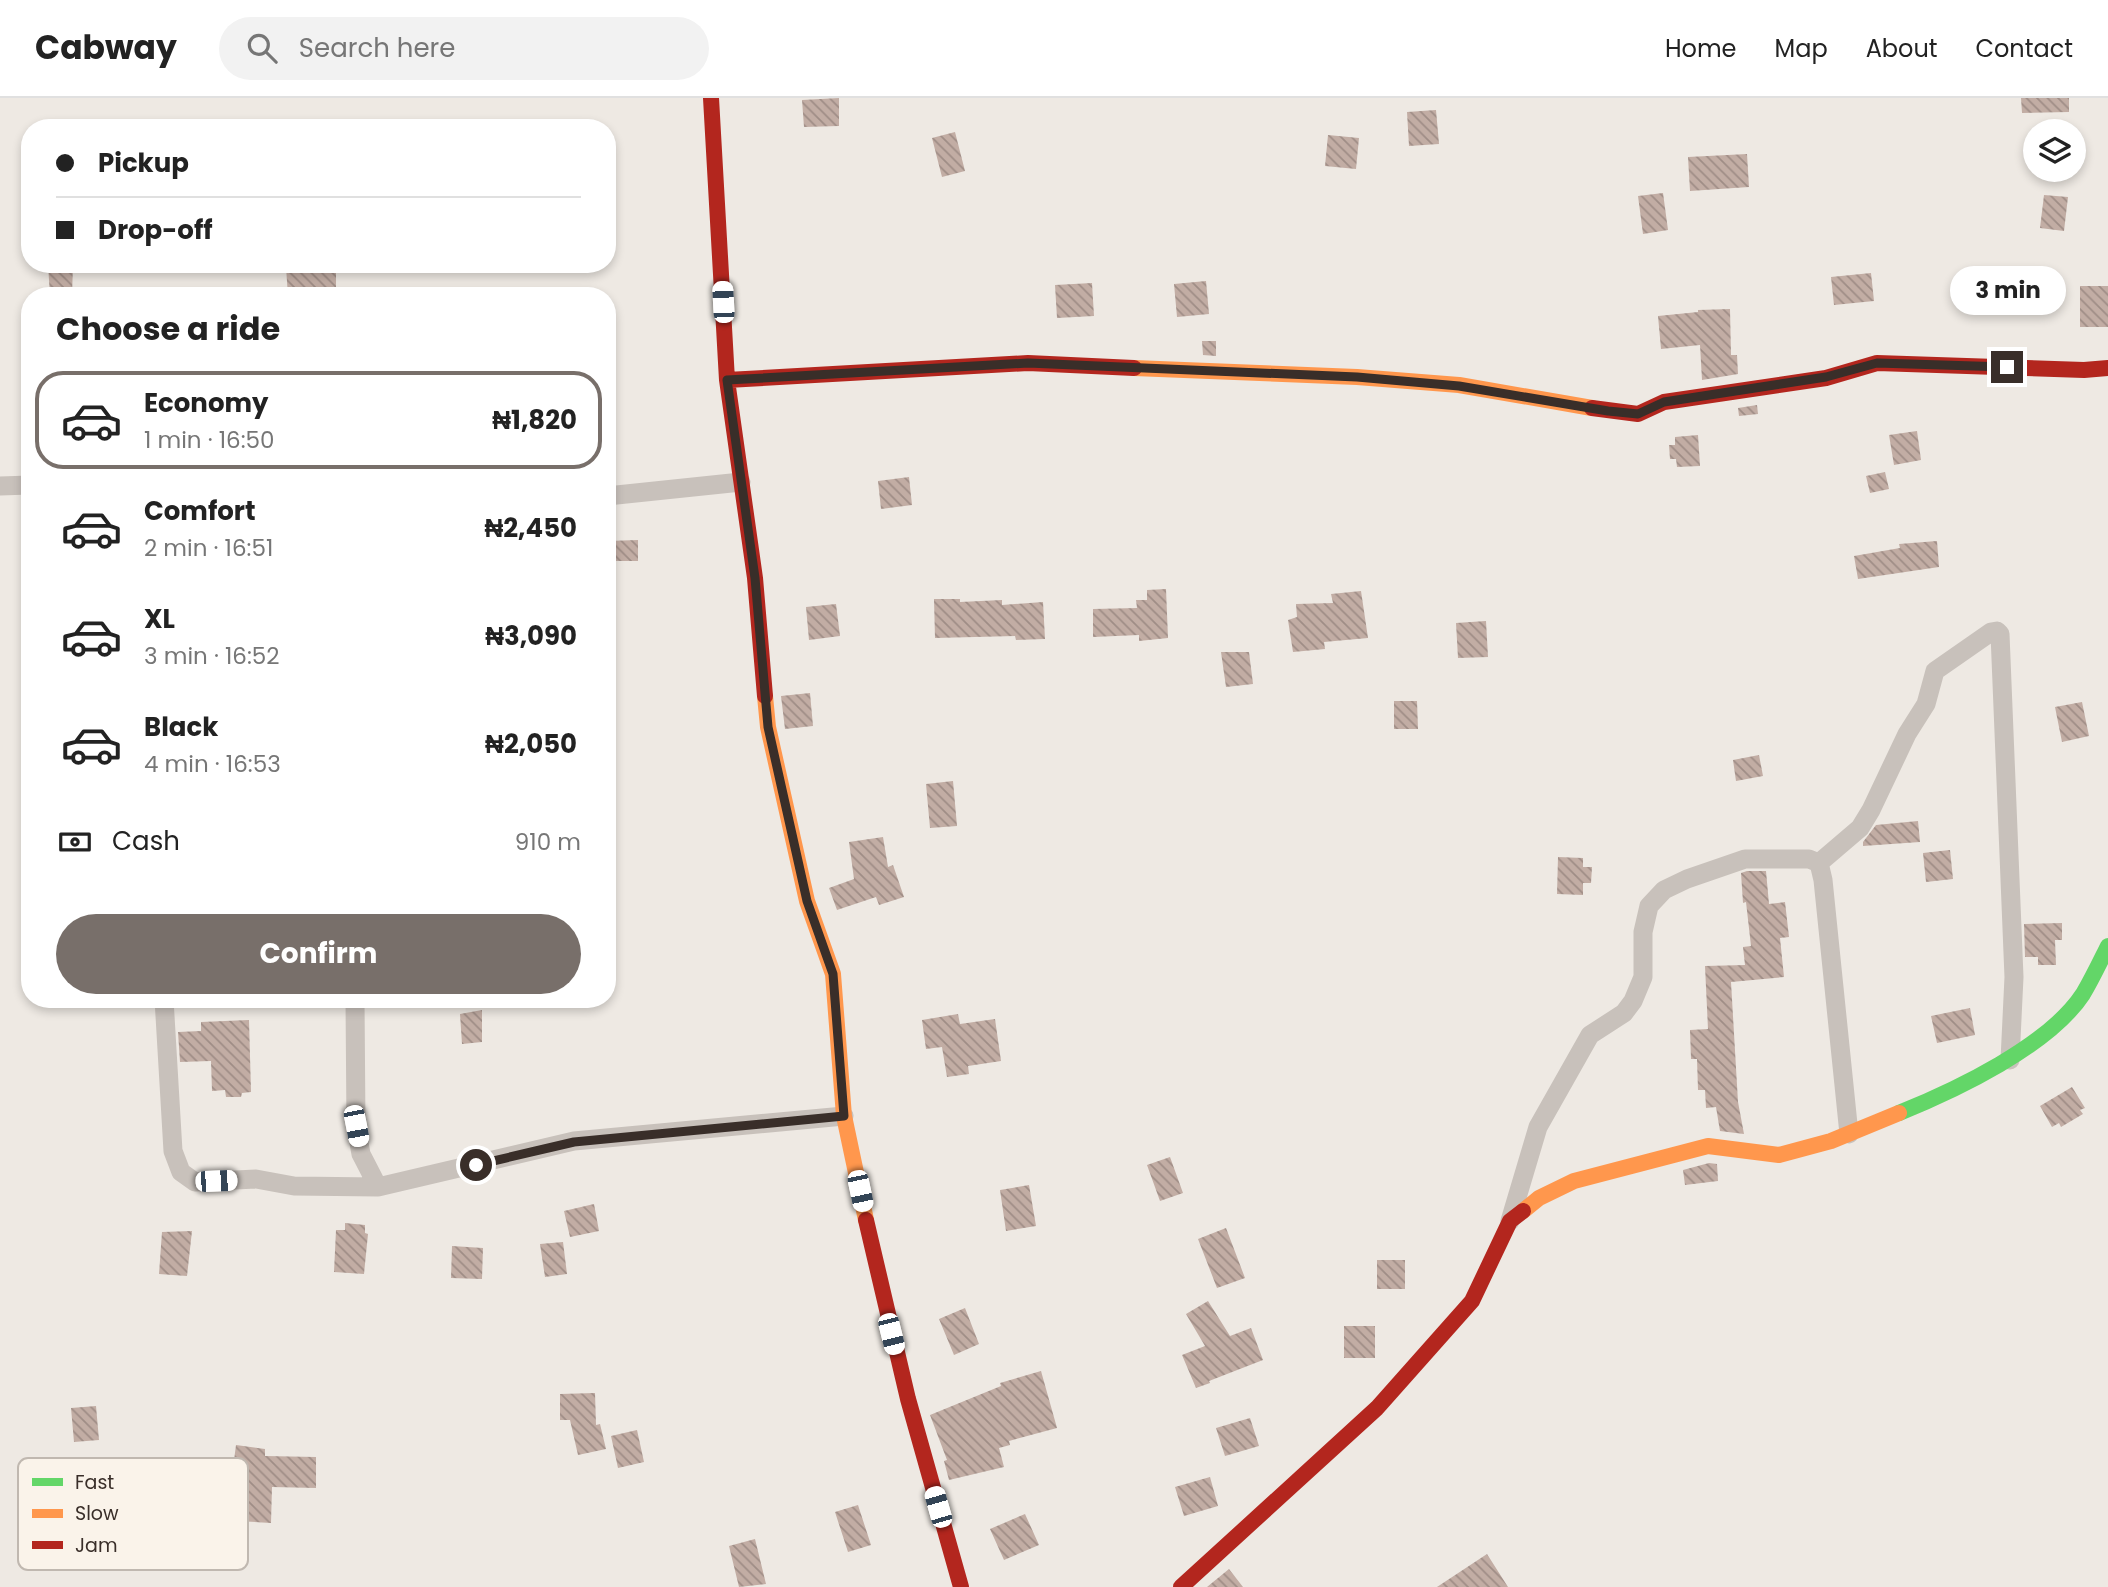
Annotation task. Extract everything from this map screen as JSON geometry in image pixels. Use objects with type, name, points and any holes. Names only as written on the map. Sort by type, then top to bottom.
[{"type":"street","points":[[711,98],[727,380],[755,578],[768,727],[807,901],[833,974],[844,1116],[887,1314],[961,1587]]},
{"type":"street","points":[[727,380],[1028,363],[1420,382],[1638,414],[1664,402],[1826,377],[1877,363],[2108,369]]},
{"type":"street","points":[[616,495],[741,482]]},
{"type":"street","points":[[0,486],[21,485]]},
{"type":"street","points":[[1819,863],[1860,828],[1871,810],[1907,734],[1926,704],[1935,671],[1991,632],[1997,631],[2000,634],[2014,978],[2010,1060]]},
{"type":"street","points":[[1181,1587],[1377,1408],[1472,1301],[1510,1221],[1538,1127],[1590,1034],[1624,1013],[1633,1001],[1643,977],[1643,932],[1649,906],[1664,890],[1745,859],[1809,859],[1819,863]]},
{"type":"street","points":[[1819,863],[1823,880],[1849,1134]]},
{"type":"street","points":[[1510,1221],[1539,1198],[1574,1181],[1708,1146],[1779,1155],[1831,1141],[1910,1109],[2010,1060],[2061,1019],[2082,995],[2108,946]]},
{"type":"street","points":[[165,1008],[173,1151],[181,1172],[195,1182],[256,1179],[294,1186],[378,1187],[574,1142],[844,1116]]},
{"type":"street","points":[[355,1008],[356,1126],[361,1154],[378,1187]]},
{"type":"building","points":[[839,98],[839,126],[804,127],[802,100]]},
{"type":"building","points":[[2021,98],[2069,98],[2069,112],[2022,113]]},
{"type":"building","points":[[1436,110],[1439,144],[1409,146],[1407,112]]},
{"type":"building","points":[[955,132],[965,171],[942,177],[932,138]]},
{"type":"building","points":[[1328,135],[1359,138],[1356,169],[1325,166]]},
{"type":"building","points":[[1747,154],[1749,187],[1690,191],[1688,157]]},
{"type":"building","points":[[1663,193],[1668,230],[1643,234],[1638,196]]},
{"type":"building","points":[[2044,195],[2068,197],[2064,231],[2040,228]]},
{"type":"building","points":[[49,273],[73,273],[72,287],[49,287]]},
{"type":"building","points":[[286,273],[336,273],[336,287],[287,287]]},
{"type":"building","points":[[1871,273],[1874,301],[1834,305],[1831,277]]},
{"type":"building","points":[[1206,281],[1209,314],[1177,317],[1174,284]]},
{"type":"building","points":[[1092,283],[1094,316],[1057,318],[1055,285]]},
{"type":"building","points":[[2080,286],[2108,286],[2108,327],[2080,327]]},
{"type":"building","points":[[1730,309],[1731,355],[1737,355],[1738,374],[1702,380],[1700,345],[1661,349],[1658,316],[1698,310]]},
{"type":"building","points":[[1202,341],[1216,341],[1216,356],[1203,355]]},
{"type":"building","points":[[1757,405],[1758,414],[1739,416],[1738,408]]},
{"type":"building","points":[[1917,431],[1921,460],[1894,465],[1889,435]]},
{"type":"building","points":[[1698,435],[1700,466],[1677,467],[1676,459],[1670,459],[1669,445],[1675,445],[1675,437]]},
{"type":"building","points":[[1885,472],[1889,489],[1870,493],[1866,476]]},
{"type":"building","points":[[909,477],[912,505],[881,509],[878,481]]},
{"type":"building","points":[[638,540],[638,561],[616,561],[616,541]]},
{"type":"building","points":[[1937,541],[1939,567],[1858,579],[1854,556],[1900,548],[1899,544]]},
{"type":"building","points":[[1166,589],[1168,638],[1139,641],[1139,635],[1093,637],[1093,609],[1137,608],[1136,600],[1147,600],[1147,590]]},
{"type":"building","points":[[1361,591],[1368,638],[1324,642],[1325,649],[1293,652],[1288,620],[1297,617],[1296,604],[1333,603],[1331,594]]},
{"type":"building","points":[[934,599],[960,599],[960,602],[1002,600],[1002,605],[1043,602],[1045,639],[1016,640],[1015,636],[935,638]]},
{"type":"building","points":[[836,604],[840,636],[809,640],[806,607]]},
{"type":"building","points":[[1486,621],[1488,657],[1458,658],[1456,623]]},
{"type":"building","points":[[1221,652],[1249,652],[1253,684],[1226,687]]},
{"type":"building","points":[[810,693],[813,726],[785,729],[781,696]]},
{"type":"building","points":[[1394,701],[1417,701],[1418,729],[1394,729]]},
{"type":"building","points":[[2082,702],[2089,736],[2062,742],[2055,707]]},
{"type":"building","points":[[1759,755],[1763,776],[1736,781],[1733,760]]},
{"type":"building","points":[[953,781],[957,826],[930,828],[926,784]]},
{"type":"building","points":[[1918,821],[1920,842],[1863,846],[1863,842],[1876,825]]},
{"type":"building","points":[[883,837],[888,867],[893,865],[904,897],[879,905],[876,897],[837,910],[829,888],[854,879],[849,842]]},
{"type":"building","points":[[1950,850],[1953,879],[1926,882],[1923,853]]},
{"type":"building","points":[[1558,857],[1583,858],[1583,867],[1592,867],[1591,883],[1583,883],[1583,895],[1557,894]]},
{"type":"building","points":[[1766,871],[1769,904],[1785,902],[1789,937],[1780,938],[1784,977],[1731,982],[1738,1102],[1744,1134],[1720,1131],[1716,1107],[1706,1108],[1705,1090],[1698,1090],[1697,1059],[1691,1059],[1690,1030],[1708,1029],[1705,966],[1745,965],[1743,947],[1751,946],[1741,873]]},
{"type":"building","points":[[2062,923],[2062,940],[2055,940],[2056,965],[2038,965],[2038,957],[2025,957],[2024,924]]},
{"type":"building","points":[[1970,1008],[1975,1035],[1937,1043],[1931,1016]]},
{"type":"building","points":[[482,1010],[482,1042],[462,1044],[460,1014]]},
{"type":"building","points":[[958,1014],[960,1024],[995,1019],[1001,1061],[968,1066],[969,1074],[947,1077],[942,1047],[926,1049],[922,1020]]},
{"type":"building","points":[[249,1020],[251,1092],[242,1093],[241,1097],[226,1097],[225,1090],[212,1091],[211,1061],[180,1062],[178,1032],[201,1031],[201,1022]]},
{"type":"building","points":[[2072,1087],[2085,1108],[2080,1110],[2083,1114],[2061,1127],[2059,1123],[2052,1127],[2040,1106]]},
{"type":"building","points":[[1170,1157],[1183,1193],[1160,1201],[1147,1165]]},
{"type":"building","points":[[1709,1163],[1717,1164],[1718,1181],[1685,1185],[1683,1170]]},
{"type":"building","points":[[1029,1185],[1036,1226],[1006,1231],[1000,1190]]},
{"type":"building","points":[[594,1204],[599,1231],[570,1237],[564,1211]]},
{"type":"building","points":[[345,1223],[365,1225],[365,1233],[368,1234],[364,1274],[334,1272],[336,1230],[345,1230]]},
{"type":"building","points":[[1226,1228],[1245,1278],[1217,1288],[1198,1239]]},
{"type":"building","points":[[192,1231],[187,1276],[159,1274],[162,1232]]},
{"type":"building","points":[[563,1242],[567,1274],[545,1277],[540,1244]]},
{"type":"building","points":[[452,1246],[483,1248],[482,1279],[451,1278]]},
{"type":"building","points":[[1377,1260],[1405,1260],[1405,1289],[1377,1289]]},
{"type":"building","points":[[1208,1301],[1230,1336],[1251,1328],[1263,1360],[1196,1388],[1182,1355],[1205,1346],[1186,1314]]},
{"type":"building","points":[[965,1308],[979,1344],[954,1355],[939,1319]]},
{"type":"building","points":[[1344,1326],[1375,1326],[1375,1358],[1344,1358]]},
{"type":"building","points":[[1041,1371],[1057,1428],[1009,1441],[1010,1445],[999,1448],[1004,1467],[949,1480],[944,1461],[947,1460],[930,1415],[1001,1386],[1000,1383]]},
{"type":"building","points":[[595,1393],[596,1425],[600,1424],[606,1449],[578,1455],[570,1420],[560,1420],[560,1394]]},
{"type":"building","points":[[96,1406],[99,1440],[74,1442],[71,1408]]},
{"type":"building","points":[[1250,1418],[1259,1446],[1225,1456],[1216,1428]]},
{"type":"building","points":[[637,1430],[644,1462],[618,1468],[611,1436]]},
{"type":"building","points":[[236,1445],[265,1449],[265,1456],[316,1457],[316,1488],[272,1487],[271,1523],[248,1522],[248,1458],[234,1458]]},
{"type":"building","points":[[1210,1477],[1218,1506],[1184,1516],[1175,1487]]},
{"type":"building","points":[[858,1505],[871,1545],[848,1552],[835,1512]]},
{"type":"building","points":[[1025,1514],[1039,1545],[1004,1560],[990,1529]]},
{"type":"building","points":[[755,1539],[766,1584],[739,1587],[729,1546]]},
{"type":"building","points":[[1487,1554],[1508,1587],[1437,1587]]},
{"type":"building","points":[[1229,1569],[1243,1587],[1207,1587]]},
{"type":"traffic: fast","points":[[1899,1113],[1973,1079],[2048,1031],[2068,1013],[2083,994],[2108,946]]},
{"type":"traffic: slow","points":[[1134,368],[1357,377],[1459,385],[1592,408]]},
{"type":"traffic: slow","points":[[765,696],[768,727],[807,901],[833,974],[844,1116],[866,1220]]},
{"type":"traffic: slow","points":[[1523,1211],[1539,1198],[1574,1181],[1708,1146],[1779,1155],[1831,1141],[1899,1113]]},
{"type":"traffic: jam","points":[[711,98],[727,380],[755,578],[765,696]]},
{"type":"traffic: jam","points":[[727,380],[1028,363],[1134,368]]},
{"type":"traffic: jam","points":[[1592,408],[1638,414],[1664,402],[1826,378],[1877,363],[2084,370],[2108,368]]},
{"type":"traffic: jam","points":[[1181,1587],[1377,1408],[1472,1301],[1510,1221],[1523,1211]]},
{"type":"traffic: jam","points":[[866,1220],[908,1399],[961,1587]]},
{"type":"route","points":[[476,1165],[574,1142],[844,1116],[833,974],[807,901],[768,727],[755,578],[727,380],[1028,363],[1408,381],[1459,386],[1638,414],[1664,402],[1826,377],[1877,363],[2007,367]]}]
